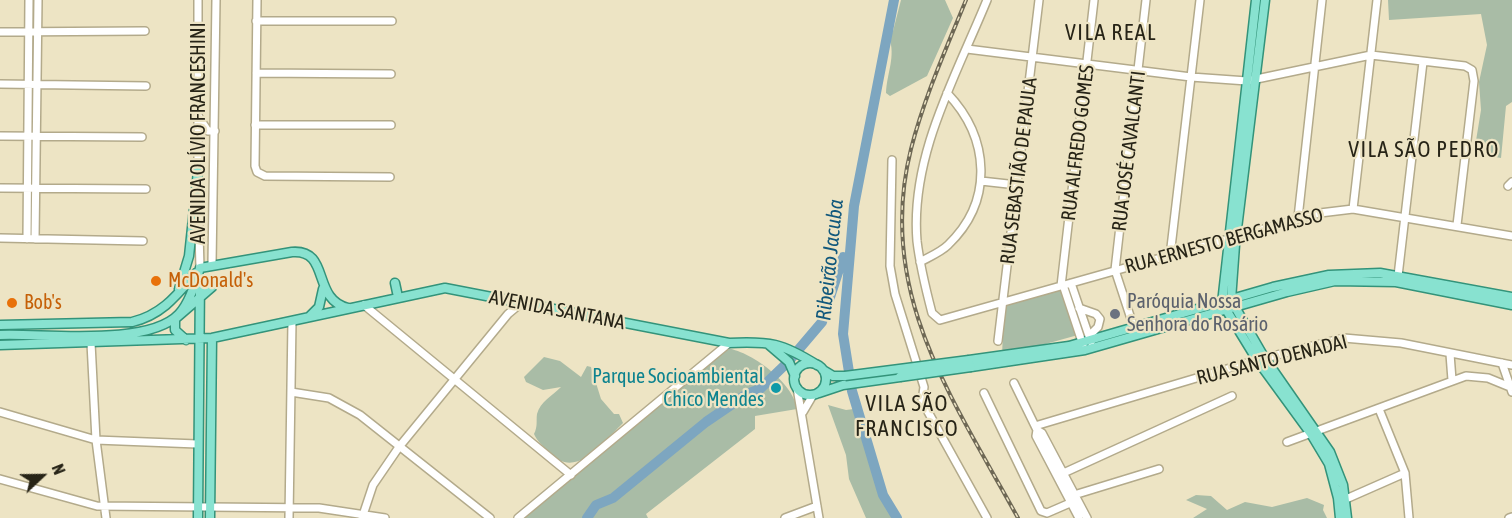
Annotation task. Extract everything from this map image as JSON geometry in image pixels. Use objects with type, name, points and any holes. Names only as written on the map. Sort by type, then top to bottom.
[{"type":"main road","points":[[1251,80],[1256,0]]},
{"type":"main road","points":[[1265,0],[1251,80],[1232,236],[1228,305],[1261,358],[1337,466],[1346,499],[1347,518]]},
{"type":"main road","points":[[176,295],[189,255],[198,171]]},
{"type":"main road","points":[[0,326],[132,322],[155,315],[200,268],[212,264],[241,262],[299,251],[312,257],[323,286],[334,303],[349,308]]},
{"type":"main road","points":[[186,341],[175,330],[178,315],[193,289],[200,268]]},
{"type":"main road","name":"AVENIDA OLÍVIO FRANCESHINI","points":[[198,518],[200,268]]},
{"type":"main road","points":[[1228,305],[1329,274],[1362,273],[1398,276],[1512,297]]},
{"type":"main road","points":[[1228,305],[1311,286],[1354,280],[1396,282],[1512,305]]},
{"type":"main road","points":[[395,283],[398,297]]},
{"type":"main road","points":[[304,319],[319,307],[323,286]]},
{"type":"main road","points":[[0,335],[116,335],[143,332],[178,315],[212,287]]},
{"type":"main road","name":"AVENIDA SANTANA","points":[[0,345],[186,341],[212,338],[445,288],[729,343],[779,344],[797,352],[833,376],[846,380]]},
{"type":"main road","name":"AVENIDA SANTANA","points":[[816,394],[846,380],[999,360],[1088,343],[1228,305]]},
{"type":"main road","points":[[25,325],[97,331],[116,335]]},
{"type":"main road","points":[[210,518],[212,338]]},
{"type":"main road","points":[[767,343],[788,362],[795,376],[797,388],[804,394],[816,394],[826,380],[820,367],[805,364],[795,376]]},
{"type":"main road","points":[[1314,433],[1329,464],[1338,498],[1340,518]]},
{"type":"street","points":[[29,0],[33,32]]},
{"type":"street","points":[[31,239],[33,32],[38,0]]},
{"type":"street","name":"AVENIDA OLÍVIO FRANCESHINI","points":[[198,0],[200,268]]},
{"type":"street","points":[[212,264],[216,0]]},
{"type":"street","points":[[256,0],[255,166],[259,173],[265,176],[390,177]]},
{"type":"street","points":[[947,93],[963,110],[975,133],[981,180],[977,199],[964,225],[947,247],[920,262],[917,239],[922,173],[930,139],[947,93],[987,0]]},
{"type":"street","name":"RUA SEBASTIÃO DE PAULA","points":[[998,341],[1039,0]]},
{"type":"street","name":"RUA ALFREDO GOMES","points":[[1065,284],[1094,0]]},
{"type":"street","name":"RUA JOSÉ CAVALCANTI","points":[[1135,331],[1115,270],[1146,0]]},
{"type":"street","points":[[1170,256],[1200,0]]},
{"type":"street","points":[[1298,218],[1322,0]]},
{"type":"street","points":[[1353,209],[1377,0]]},
{"type":"street","points":[[256,21],[392,21]]},
{"type":"street","points":[[0,32],[145,31]]},
{"type":"street","points":[[967,49],[1191,77],[1251,80],[1371,56],[1465,66],[1472,70],[1474,81],[1457,225]]},
{"type":"street","points":[[1398,276],[1423,62]]},
{"type":"street","points":[[256,73],[392,74]]},
{"type":"street","points":[[0,84],[146,86]]},
{"type":"street","points":[[198,116],[208,131],[215,131]]},
{"type":"street","points":[[255,125],[391,125]]},
{"type":"street","points":[[0,136],[142,137]]},
{"type":"street","points":[[892,160],[890,266],[901,314],[924,387],[922,401],[987,518]]},
{"type":"street","points":[[981,180],[1017,185]]},
{"type":"street","points":[[0,188],[146,189]]},
{"type":"street","name":"RUA ERNESTO BERGAMASSO","points":[[920,262],[932,314],[940,320],[1298,218],[1353,209],[1510,234]]},
{"type":"street","points":[[0,238],[143,241]]},
{"type":"street","points":[[1065,284],[1079,308],[1088,343]]},
{"type":"street","points":[[1065,284],[1088,343]]},
{"type":"street","points":[[362,516],[373,485],[399,447],[515,303]]},
{"type":"street","points":[[364,305],[571,475]]},
{"type":"street","points":[[1079,308],[1096,314],[1100,319],[1088,343]]},
{"type":"street","points":[[290,518],[292,321]]},
{"type":"street","name":"RUA SANTO DENADAI","points":[[1036,428],[1261,358],[1344,338],[1401,344],[1512,365]]},
{"type":"street","points":[[91,343],[96,440],[106,518]]},
{"type":"street","points":[[518,518],[729,343]]},
{"type":"street","points":[[0,345],[0,353]]},
{"type":"street","points":[[1450,354],[1452,380]]},
{"type":"street","points":[[1502,363],[1511,390]]},
{"type":"street","points":[[1287,442],[1467,376],[1479,376],[1511,390]]},
{"type":"street","points":[[1014,383],[1036,428],[1036,436],[1087,518]]},
{"type":"street","points":[[797,388],[803,412],[819,518]]},
{"type":"street","points":[[291,392],[329,398],[360,416],[490,518]]},
{"type":"street","points":[[984,393],[1041,511],[1047,513],[1074,499],[1159,469]]},
{"type":"street","points":[[803,412],[816,394]]},
{"type":"street","points":[[1060,474],[1232,396]]},
{"type":"street","points":[[1378,409],[1405,473],[1409,518]]},
{"type":"street","points":[[0,412],[96,440],[197,444]]},
{"type":"street","points":[[1346,499],[1405,473]]},
{"type":"street","points":[[0,479],[104,507],[290,507],[331,509],[362,516],[385,518]]},
{"type":"street","points":[[1074,499],[1079,518]]},
{"type":"street","points":[[785,518],[817,506]]},
{"type":"green space","points":[[901,0],[945,0],[953,18],[927,76],[890,96],[886,93],[892,51],[889,37],[893,31]]},
{"type":"green space","points":[[1388,0],[1512,0],[1512,102],[1506,106],[1501,158],[1474,153],[1481,110],[1479,82],[1487,45],[1481,14],[1389,20]]},
{"type":"green space","points":[[1062,288],[1078,335],[1002,356],[1004,306]]},
{"type":"green space","points":[[725,348],[735,350],[758,361],[769,370],[788,389],[797,409],[755,416],[755,429],[646,514],[648,518],[521,518]]},
{"type":"green space","points":[[544,357],[560,361],[581,377],[587,366],[591,367],[601,399],[614,414],[619,414],[623,423],[589,456],[579,461],[569,463],[559,460],[542,446],[534,434],[539,410],[544,402],[561,387],[543,390],[526,382],[524,377]]},
{"type":"green space","points":[[828,405],[846,410],[854,409],[882,498],[892,518],[866,518],[849,479],[846,455]]},
{"type":"green space","points":[[1196,495],[1211,496],[1227,510],[1245,502],[1272,507],[1307,498],[1324,505],[1323,510],[1327,518],[1193,518],[1207,509],[1186,500]]},
{"type":"waterway","name":"Ribeirão Jacuba","points":[[894,0],[854,206],[843,334],[852,391],[883,495],[897,518]]},
{"type":"waterway","points":[[587,518],[596,505],[613,498],[706,422],[747,394],[760,389],[788,362],[822,322],[843,257]]},
{"type":"railway","points":[[966,0],[929,92],[911,149],[903,201],[903,250],[912,297],[927,342],[946,387],[1018,518]]},
{"type":"place","name":"McDonald's","points":[[156,281]]},
{"type":"place","name":"Bob's","points":[[12,303]]},
{"type":"place","name":"Paróquia Nossa Senhora do Rosário","points":[[1115,314]]},
{"type":"place","name":"Parque Socioambiental Chico Mendes","points":[[776,388]]},
{"type":"district","name":"VILA REAL","points":[[1111,33]]},
{"type":"district","name":"VILA SÃO PEDRO","points":[[1424,150]]},
{"type":"district","name":"VILA SÃO FRANCISCO","points":[[907,416]]}]
